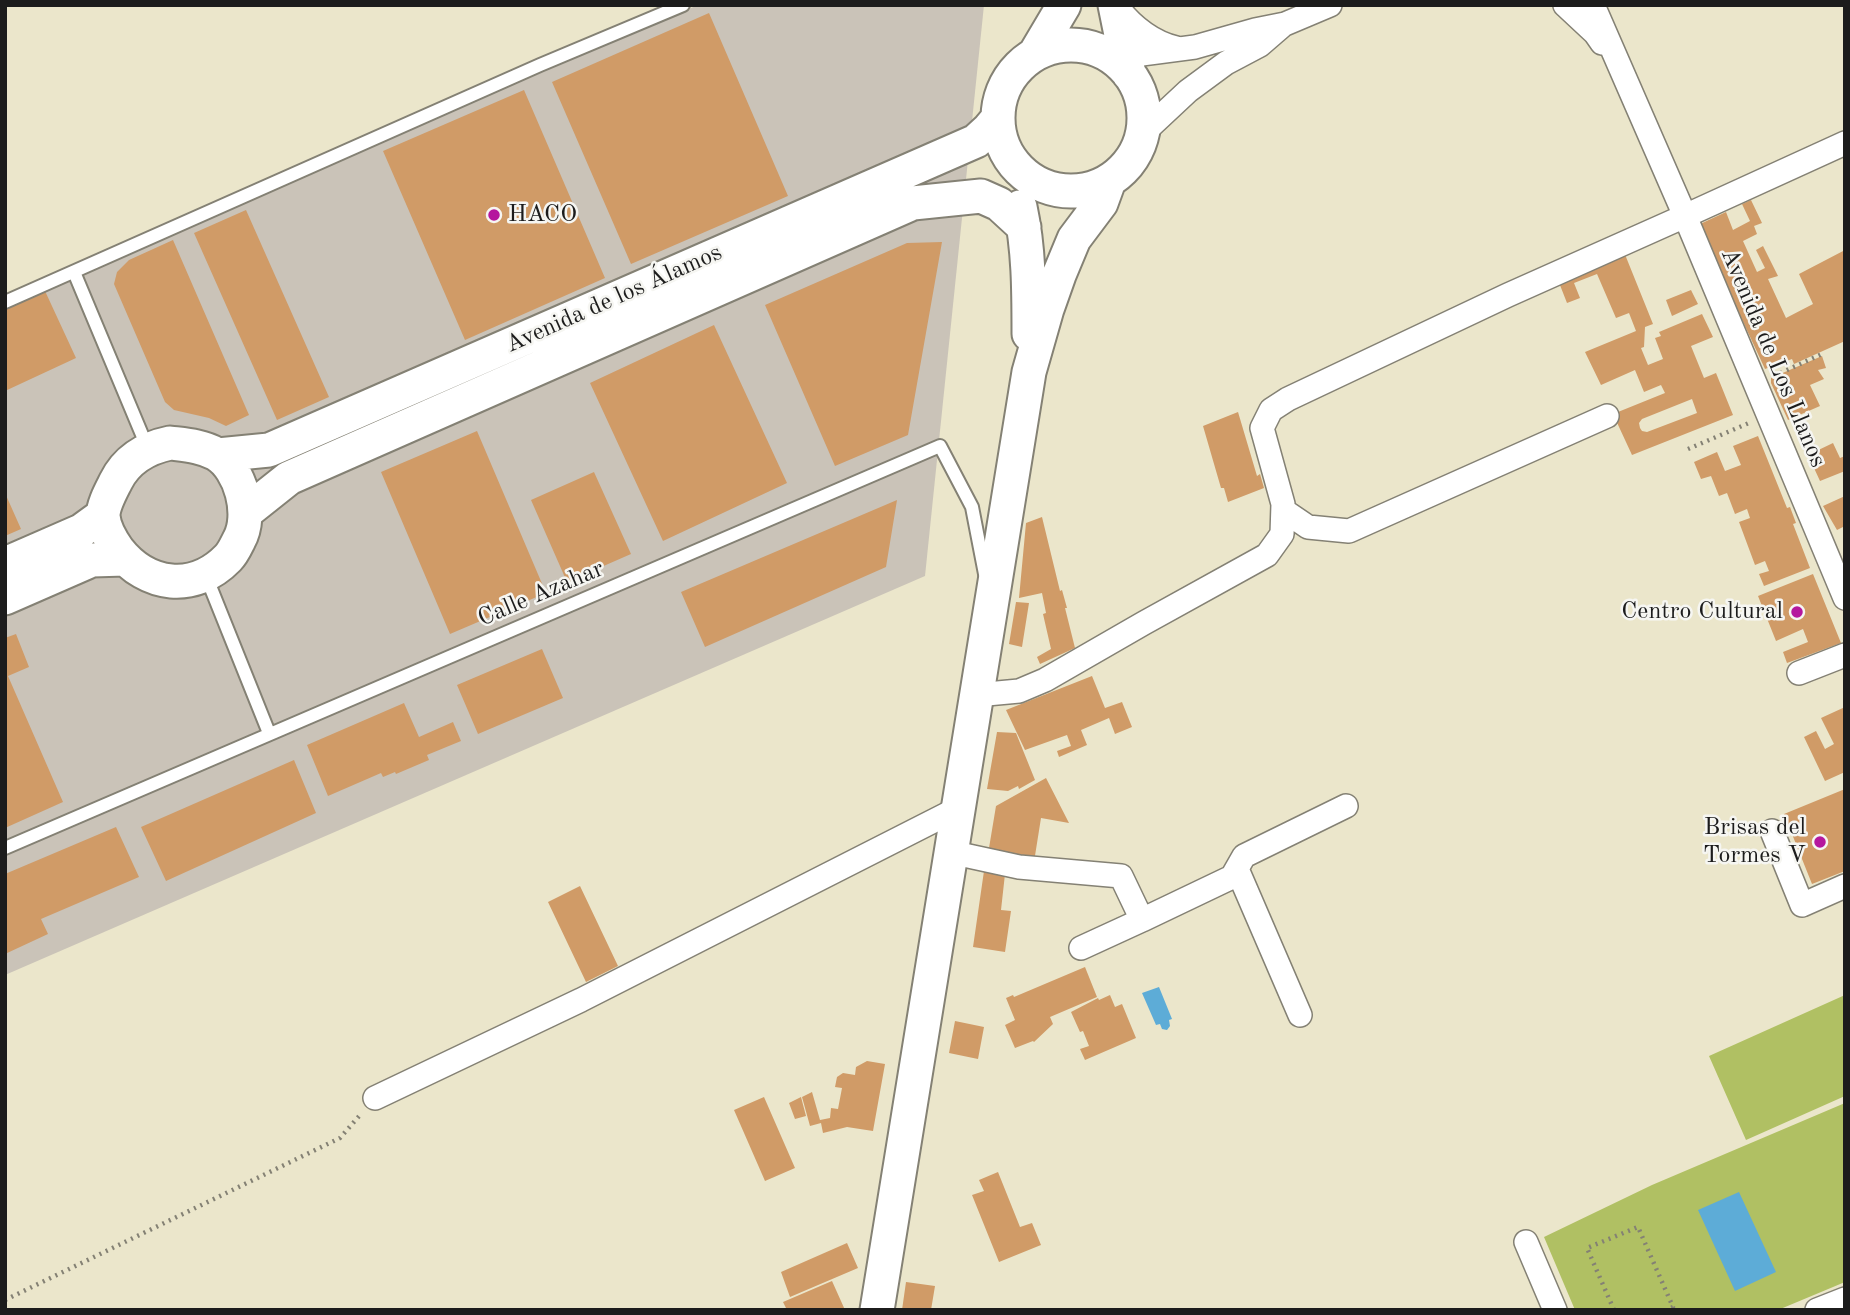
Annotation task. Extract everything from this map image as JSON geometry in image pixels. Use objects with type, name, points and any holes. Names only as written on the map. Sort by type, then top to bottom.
[{"type":"street","points":[[1035,54],[1064,5]]},
{"type":"street","points":[[1115,5],[1129,22],[1147,36],[1164,46],[1179,49]]},
{"type":"street","points":[[1013,165],[1035,182],[1053,189],[1072,191],[1092,188],[1109,181],[1124,168],[1136,152],[1142,134],[1144,113],[1139,93],[1120,61],[1115,5]]},
{"type":"street","points":[[1029,372],[1028,266],[1024,227],[1013,165],[1001,137],[998,118],[1002,93],[1015,70],[1035,54],[1059,46],[1084,46],[1120,61],[1220,41],[1285,24],[1330,5]]},
{"type":"street","points":[[1565,5],[1595,33],[1619,65]]},
{"type":"street","points":[[1593,5],[1619,65]]},
{"type":"street","points":[[1142,134],[1188,91],[1226,63],[1260,45],[1285,24]]},
{"type":"street","name":"Avenida de Los Llanos","points":[[1619,65],[1845,598]]},
{"type":"street","name":"Avenida de los Álamos","points":[[218,455],[269,450],[976,141],[998,118]]},
{"type":"street","points":[[976,695],[1019,691],[1045,680],[1267,555],[1282,534],[1283,510],[1262,428],[1271,410],[1508,295],[1845,143]]},
{"type":"street","name":"Avenida de los Álamos","points":[[245,513],[289,478],[984,172],[1013,165]]},
{"type":"street","points":[[877,1310],[1029,372],[1047,309],[1074,239],[1101,203],[1109,181]]},
{"type":"street","name":"Avenida de los Álamos","points":[[913,203],[981,195],[999,204],[1024,227]]},
{"type":"street","points":[[1283,510],[1308,527],[1349,531],[1606,416]]},
{"type":"street","points":[[170,443],[198,446],[218,455],[230,468],[243,493],[243,533],[230,557],[206,576],[183,582],[159,580],[145,575],[125,559],[109,538],[103,515],[110,491],[122,470],[134,458],[155,446],[170,443]]},
{"type":"street","points":[[5,564],[81,531],[103,515]]},
{"type":"street","points":[[5,598],[92,560],[125,559]]},
{"type":"street","points":[[1800,673],[1845,655]]},
{"type":"street","points":[[1081,948],[1232,877],[1244,856],[1346,806]]},
{"type":"street","points":[[375,1098],[581,1000],[957,809]]},
{"type":"street","points":[[1772,831],[1802,905],[1845,886]]},
{"type":"street","points":[[950,852],[1019,867],[1121,876],[1142,920]]},
{"type":"street","points":[[1237,869],[1300,1015]]},
{"type":"street","points":[[1526,1242],[1555,1310]]},
{"type":"street","points":[[1818,1310],[1845,1299]]},
{"type":"lane","points":[[5,302],[540,65],[684,5]]},
{"type":"lane","points":[[74,272],[148,450]]},
{"type":"lane","name":"Calle Azahar","points":[[5,848],[940,446],[972,507],[991,602]]},
{"type":"lane","points":[[206,576],[270,733]]},
{"type":"path","points":[[1755,384],[1824,353]]},
{"type":"path","points":[[1688,449],[1768,415]]},
{"type":"path","points":[[5,1300],[340,1138],[375,1098]]},
{"type":"path","points":[[1614,1310],[1587,1248],[1638,1227],[1673,1307],[1667,1310]]},
{"type":"shaded area","points":[[698,5],[984,5],[925,576],[5,975],[5,303]]},
{"type":"green space","points":[[1845,995],[1845,1096],[1746,1140],[1709,1056]]},
{"type":"green space","points":[[1845,1103],[1845,1282],[1778,1310],[1575,1310],[1544,1237],[1652,1185]]},
{"type":"water","points":[[1159,987],[1172,1019],[1169,1020],[1170,1026],[1167,1030],[1162,1029],[1160,1024],[1156,1025],[1142,993]]},
{"type":"water","points":[[1739,1192],[1776,1272],[1735,1291],[1698,1210]]},
{"type":"building","points":[[709,13],[788,196],[631,264],[552,82]]},
{"type":"building","name":"HACO","points":[[524,90],[605,278],[465,340],[383,151]]},
{"type":"building","points":[[1751,200],[1762,223],[1754,226],[1757,234],[1743,241],[1757,272],[1765,268],[1756,250],[1763,246],[1778,276],[1768,279],[1786,318],[1813,304],[1799,274],[1845,250],[1845,341],[1794,364],[1792,359],[1765,369],[1698,225],[1726,212],[1733,230],[1750,221],[1742,204]]},
{"type":"building","points":[[246,210],[329,397],[277,420],[194,233]]},
{"type":"building","points":[[173,240],[249,415],[226,426],[209,418],[174,410],[165,402],[114,284],[117,272],[129,260]]},
{"type":"building","points":[[942,242],[908,435],[835,466],[765,305],[907,243]]},
{"type":"building","points":[[1624,252],[1653,324],[1645,327],[1644,347],[1641,348],[1648,365],[1663,359],[1655,338],[1661,336],[1659,332],[1702,314],[1713,337],[1691,346],[1704,378],[1716,373],[1733,415],[1632,455],[1613,414],[1665,393],[1661,385],[1644,392],[1635,370],[1601,385],[1585,352],[1636,331],[1629,313],[1616,318],[1597,274],[1574,283],[1580,298],[1567,303],[1558,280]],"holes":[[[1692,399],[1697,413],[1647,432],[1640,428],[1642,419]]]},
{"type":"building","points":[[1691,290],[1698,304],[1672,316],[1666,300]]},
{"type":"building","points":[[45,291],[76,358],[5,391],[5,309]]},
{"type":"building","points":[[714,325],[787,483],[663,541],[590,383]]},
{"type":"building","points":[[1822,356],[1826,368],[1818,370],[1824,379],[1810,385],[1820,406],[1788,420],[1771,378]]},
{"type":"building","points":[[1238,412],[1257,476],[1260,474],[1264,488],[1228,502],[1224,488],[1221,488],[1203,426]]},
{"type":"building","points":[[477,431],[546,593],[450,634],[381,472]]},
{"type":"building","points":[[1758,436],[1787,508],[1790,507],[1796,523],[1793,524],[1810,568],[1764,586],[1759,574],[1769,571],[1765,561],[1755,565],[1739,522],[1750,518],[1747,509],[1735,514],[1727,493],[1719,496],[1711,476],[1701,479],[1694,462],[1717,452],[1725,471],[1741,465],[1733,446]]},
{"type":"building","points":[[1833,443],[1840,458],[1845,456],[1845,471],[1820,481],[1808,455]]},
{"type":"building","points":[[594,472],[631,554],[567,582],[531,500]]},
{"type":"building","points":[[5,493],[21,529],[5,536]]},
{"type":"building","points":[[1845,496],[1845,526],[1837,530],[1823,506]]},
{"type":"building","points":[[897,500],[886,567],[705,647],[681,592]]},
{"type":"building","points":[[1042,517],[1075,648],[1040,664],[1037,657],[1051,649],[1043,614],[1046,613],[1042,593],[1019,598],[1026,523]]},
{"type":"building","name":"Centro Cultural","points":[[1813,574],[1841,643],[1787,663],[1783,652],[1808,642],[1803,629],[1776,641],[1758,596]]},
{"type":"building","points":[[1016,602],[1029,603],[1022,647],[1009,644]]},
{"type":"building","points":[[16,634],[29,667],[8,676],[63,802],[5,828],[5,638]]},
{"type":"building","points":[[542,649],[563,698],[478,734],[457,685]]},
{"type":"building","points":[[1092,676],[1105,708],[1122,702],[1132,727],[1115,734],[1109,718],[1081,730],[1087,745],[1059,757],[1057,751],[1071,746],[1067,735],[1025,750],[1006,710]]},
{"type":"building","points":[[404,703],[419,737],[453,722],[461,741],[427,755],[429,760],[396,774],[395,772],[383,777],[381,773],[328,796],[307,745]]},
{"type":"building","points":[[1845,707],[1845,772],[1825,781],[1804,737],[1816,731],[1825,749],[1834,744],[1821,718]]},
{"type":"building","points":[[997,732],[1016,733],[1035,780],[1019,789],[1018,786],[1008,791],[987,789]]},
{"type":"building","points":[[294,760],[316,813],[166,881],[141,827]]},
{"type":"building","points":[[1046,778],[1069,823],[1041,818],[1034,862],[988,854],[996,806]]},
{"type":"building","name":"Brisas del Tormes V","points":[[1845,789],[1845,871],[1812,884],[1784,814]]},
{"type":"building","points":[[116,827],[139,877],[41,919],[48,934],[5,954],[5,874]]},
{"type":"building","points":[[984,871],[1005,874],[1001,910],[1011,911],[1005,952],[973,947]]},
{"type":"building","points":[[580,886],[618,966],[586,982],[548,902]]},
{"type":"building","points":[[1085,967],[1097,997],[1050,1017],[1053,1024],[1034,1042],[1015,1048],[1005,1025],[1015,1020],[1006,998]]},
{"type":"building","points":[[1110,995],[1115,1007],[1122,1004],[1136,1038],[1085,1060],[1080,1049],[1089,1046],[1071,1012]]},
{"type":"building","points":[[955,1021],[984,1027],[978,1059],[949,1053]]},
{"type":"building","points":[[867,1061],[885,1064],[873,1131],[847,1127],[823,1133],[821,1123],[810,1126],[802,1097],[812,1092],[820,1120],[830,1118],[831,1108],[838,1109],[842,1088],[835,1087],[837,1077],[843,1073],[855,1075],[856,1067]]},
{"type":"building","points":[[764,1097],[795,1168],[765,1181],[734,1110]]},
{"type":"building","points":[[801,1097],[806,1116],[795,1119],[789,1103]]},
{"type":"building","points":[[998,1172],[1020,1227],[1032,1223],[1041,1245],[999,1262],[972,1195],[984,1191],[979,1180]]},
{"type":"building","points":[[847,1243],[858,1268],[790,1297],[781,1272]]},
{"type":"building","points":[[832,1281],[845,1310],[787,1310],[783,1302]]},
{"type":"building","points":[[906,1282],[935,1286],[931,1310],[902,1310]]},
{"type":"place","name":"HACO","points":[[494,215]]},
{"type":"place","name":"Centro Cultural","points":[[1797,612]]},
{"type":"place","name":"Brisas del Tormes V","points":[[1820,842]]}]
